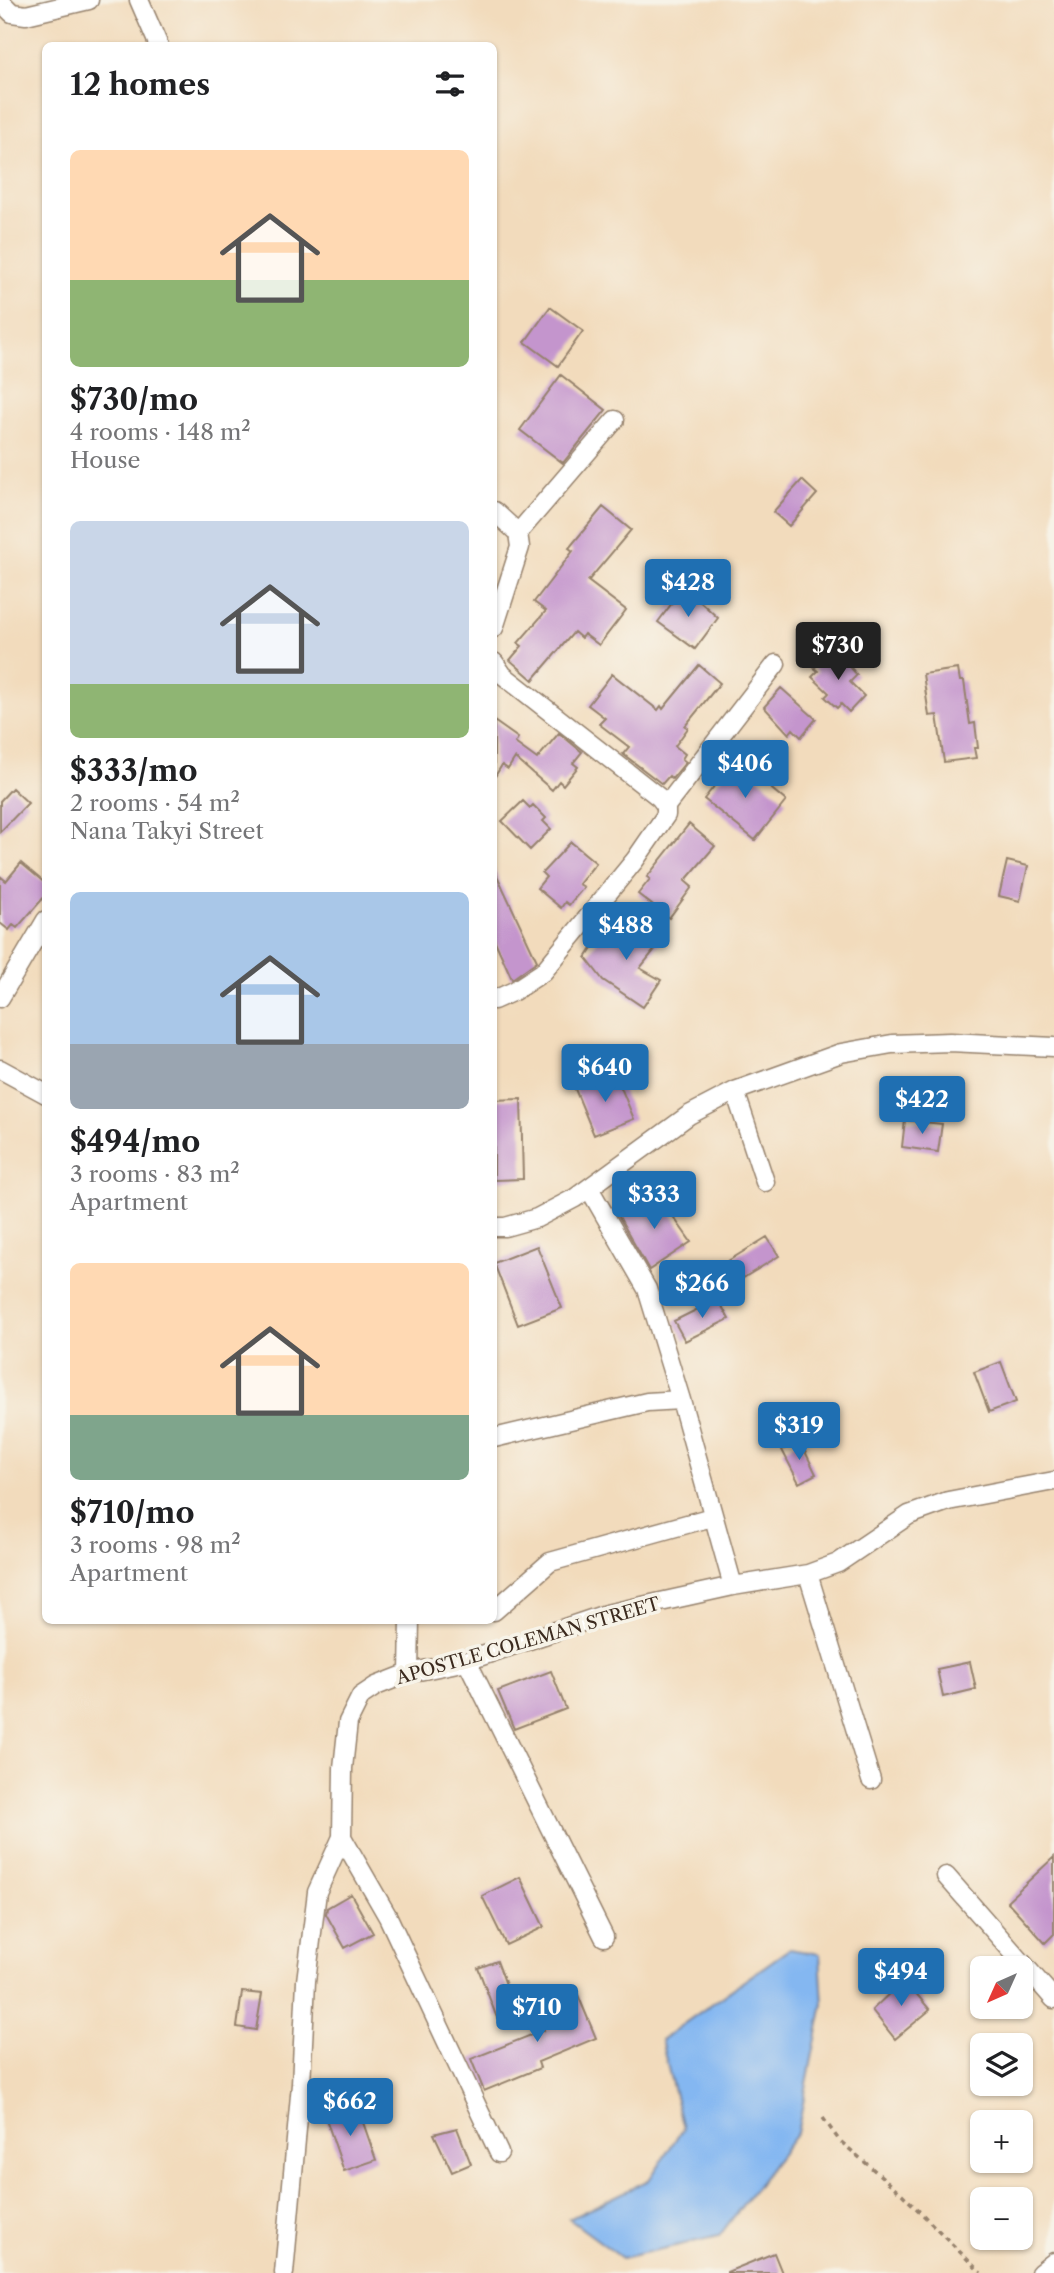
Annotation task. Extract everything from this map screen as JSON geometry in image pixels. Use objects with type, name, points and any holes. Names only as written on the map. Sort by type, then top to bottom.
[{"type":"street","points":[[0,1],[12,13],[26,15],[89,0]]},
{"type":"street","points":[[139,0],[157,42]]},
{"type":"street","points":[[518,533],[615,420]]},
{"type":"street","points":[[497,514],[518,533],[520,547],[497,619]]},
{"type":"street","points":[[497,999],[514,991],[543,971],[635,860],[666,814],[666,806],[776,664]]},
{"type":"street","points":[[497,666],[503,675],[587,739],[666,806]]},
{"type":"street","points":[[0,998],[42,927]]},
{"type":"street","points":[[497,1226],[537,1218],[589,1188],[690,1115],[735,1091],[841,1053],[892,1044],[950,1042],[1054,1047]]},
{"type":"street","points":[[0,1069],[42,1092]]},
{"type":"street","points":[[735,1091],[765,1182]]},
{"type":"street","points":[[589,1188],[647,1289],[733,1586]]},
{"type":"street","points":[[497,1437],[647,1402],[681,1400]]},
{"type":"street","name":"APOSTLE COLEMAN STREET","points":[[284,2273],[301,2084],[306,1981],[317,1892],[342,1837],[343,1769],[348,1722],[353,1707],[361,1696],[376,1686],[410,1673],[467,1661],[606,1614],[733,1586],[808,1574],[838,1563],[909,1515],[948,1501],[1054,1481]]},
{"type":"street","points":[[497,1608],[550,1562],[712,1517]]},
{"type":"street","points":[[808,1574],[871,1780]]},
{"type":"street","points":[[410,1624],[410,1673]]},
{"type":"street","points":[[467,1661],[604,1937]]},
{"type":"street","points":[[342,1837],[388,1917],[499,2153]]},
{"type":"street","points":[[946,1876],[1054,1999]]},
{"type":"street","points":[[1040,2273],[1054,2262]]},
{"type":"path","points":[[823,2118],[839,2140],[902,2194],[981,2273]]},
{"type":"water","points":[[789,1949],[820,1954],[823,2004],[797,2133],[719,2236],[622,2258],[569,2219],[649,2180],[683,2128],[661,2040]]},
{"type":"building","points":[[550,307],[583,331],[558,366],[525,342]]},
{"type":"building","points":[[561,375],[606,410],[563,463],[520,430]]},
{"type":"building","points":[[802,480],[817,494],[789,526],[773,512]]},
{"type":"building","points":[[603,507],[631,530],[588,581],[626,610],[599,645],[584,634],[581,638],[574,632],[533,680],[510,660],[522,646],[518,643],[546,611],[534,602],[573,551],[569,548]]},
{"type":"building","points":[[684,587],[718,618],[695,649],[658,622]]},
{"type":"building","points":[[836,650],[857,675],[850,682],[864,696],[849,712],[841,704],[837,708],[825,697],[829,693],[812,677],[818,671],[814,668]]},
{"type":"building","points":[[699,665],[720,683],[685,726],[688,728],[675,746],[685,754],[682,759],[686,762],[672,779],[669,776],[662,784],[623,754],[629,747],[599,724],[605,718],[588,705],[612,674],[658,710],[661,706],[663,709]]},
{"type":"building","points":[[958,669],[960,681],[964,681],[970,724],[975,723],[978,748],[974,748],[976,758],[944,762],[937,715],[929,716],[923,674]]},
{"type":"building","points":[[781,688],[816,719],[801,737],[793,729],[789,734],[764,707]]},
{"type":"building","points":[[497,723],[518,738],[515,743],[537,759],[559,733],[582,752],[573,763],[578,767],[563,785],[559,781],[552,790],[515,758],[508,769],[502,765],[497,773]]},
{"type":"building","points":[[736,759],[786,801],[755,840],[704,799]]},
{"type":"building","points":[[12,788],[28,803],[0,832],[0,801]]},
{"type":"building","points":[[523,801],[530,808],[533,805],[546,818],[543,821],[551,829],[530,850],[502,821]]},
{"type":"building","points":[[689,824],[715,846],[685,881],[692,887],[669,918],[638,894],[650,879],[647,877]]},
{"type":"building","points":[[571,842],[596,863],[579,884],[584,887],[569,905],[565,902],[561,908],[537,888],[546,877],[542,873]]},
{"type":"building","points":[[1007,861],[1028,866],[1020,901],[999,896]]},
{"type":"building","points":[[21,863],[42,881],[42,900],[17,928],[13,925],[9,930],[0,923],[0,876],[6,881]]},
{"type":"building","points":[[497,875],[537,961],[512,979],[497,946]]},
{"type":"building","points":[[626,921],[661,942],[640,968],[661,980],[643,1007],[603,980],[586,958],[603,932],[612,938]]},
{"type":"building","points":[[615,1073],[634,1119],[594,1135],[575,1089]]},
{"type":"building","points":[[521,1099],[523,1179],[497,1180],[497,1100]]},
{"type":"building","points":[[905,1120],[942,1124],[938,1152],[902,1147]]},
{"type":"building","points":[[658,1195],[691,1242],[649,1270],[618,1215]]},
{"type":"building","points":[[767,1237],[779,1256],[727,1288],[715,1269]]},
{"type":"building","points":[[537,1246],[562,1308],[518,1325],[497,1271],[497,1262]]},
{"type":"building","points":[[718,1299],[729,1319],[685,1341],[674,1321]]},
{"type":"building","points":[[1001,1362],[1016,1402],[989,1412],[974,1372]]},
{"type":"building","points":[[800,1441],[816,1474],[799,1483],[782,1450]]},
{"type":"building","points":[[970,1662],[976,1689],[943,1697],[937,1669]]},
{"type":"building","points":[[551,1671],[566,1709],[514,1729],[498,1691]]},
{"type":"building","points":[[1054,1857],[1054,1934],[1045,1943],[1007,1901]]},
{"type":"building","points":[[520,1877],[544,1927],[506,1945],[482,1896]]},
{"type":"building","points":[[351,1894],[373,1933],[345,1948],[326,1914],[327,1908]]},
{"type":"building","points":[[497,1961],[516,2011],[497,2018],[478,1968]]},
{"type":"building","points":[[909,1975],[917,1984],[913,1990],[930,2010],[895,2039],[872,2010]]},
{"type":"building","points":[[242,1992],[262,1994],[256,2030],[237,2027]]},
{"type":"building","points":[[578,1995],[596,2038],[538,2062],[540,2068],[484,2091],[471,2059],[544,2030],[536,2012]]},
{"type":"building","points":[[357,2105],[376,2160],[344,2171],[325,2116]]},
{"type":"building","points":[[457,2128],[471,2164],[452,2172],[434,2134]]},
{"type":"building","points":[[774,2253],[782,2273],[727,2273],[727,2272]]}]
